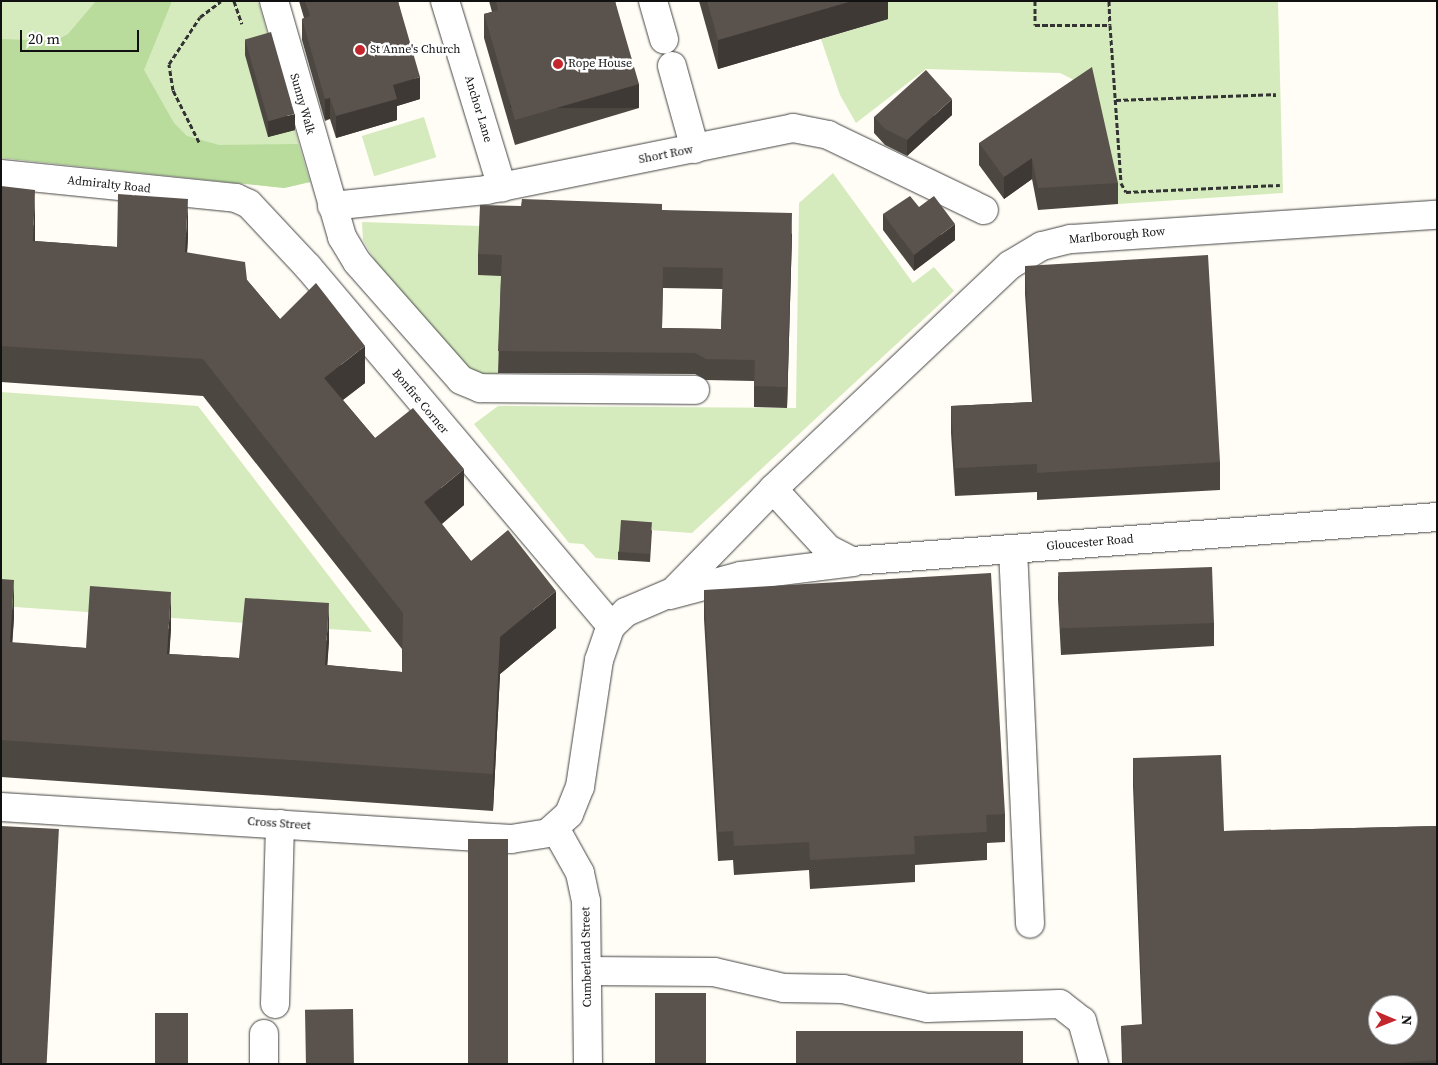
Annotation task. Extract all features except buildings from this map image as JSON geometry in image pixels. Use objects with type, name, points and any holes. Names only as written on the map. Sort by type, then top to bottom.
[{"type":"street","name":"Sunny Walk","points":[[274,1],[342,237],[357,262],[467,385],[695,390]]},
{"type":"street","name":"Anchor Lane","points":[[445,1],[502,187]]},
{"type":"street","points":[[653,1],[664,39]]},
{"type":"street","points":[[672,66],[695,149]]},
{"type":"street","name":"Short Row","points":[[332,206],[502,187],[806,129],[984,210]]},
{"type":"street","name":"Admiralty Road","points":[[1,174],[217,196]]},
{"type":"street","name":"Bonfire Corner","points":[[217,196],[236,198],[261,215],[611,626]]},
{"type":"street","name":"Marlborough Row","points":[[668,596],[773,489],[1001,273],[1042,246],[1088,237],[1437,216]]},
{"type":"street","name":"Gloucester Road","points":[[773,489],[828,549],[843,559],[864,561],[1437,517]]},
{"type":"street","points":[[1013,549],[1030,924]]},
{"type":"street","points":[[555,828],[569,814],[582,778],[599,660],[611,626],[626,612],[668,596],[741,576],[864,561]]},
{"type":"street","name":"Cross Street","points":[[1,807],[512,839],[533,837],[555,828]]},
{"type":"street","points":[[275,1004],[280,824]]},
{"type":"street","name":"Cumberland Street","points":[[555,828],[583,886],[588,971],[588,1064]]},
{"type":"street","points":[[588,971],[714,972],[784,988],[843,989],[927,1008],[1060,1004],[1082,1021],[1094,1064]]},
{"type":"street","points":[[264,1034],[264,1064]]},
{"type":"path","points":[[199,142],[173,90],[169,64],[200,17],[221,1]]},
{"type":"path","points":[[1035,1],[1035,26],[1110,25]]},
{"type":"path","points":[[1109,1],[1116,100],[1126,192],[1280,185]]},
{"type":"path","points":[[1116,100],[1276,94]]},
{"type":"green space","points":[[1,1],[258,1],[310,182],[284,188],[1,158]]},
{"type":"green space","points":[[96,1],[172,1],[144,70],[174,123],[187,136],[219,145],[298,144],[310,182],[284,188],[1,158],[1,39],[55,41],[68,34]]},
{"type":"green space","points":[[883,1],[1278,1],[1283,193],[1118,204],[1076,81],[1060,73],[926,69],[856,123],[840,95],[821,39],[888,19]]},
{"type":"green space","points":[[424,117],[436,157],[374,176],[362,136]]},
{"type":"green space","points":[[833,173],[913,283],[934,267],[954,291],[692,533],[621,528],[618,560],[596,558],[583,544],[569,543],[474,424],[498,406],[796,408],[799,203]]},
{"type":"green space","points":[[362,222],[480,226],[502,276],[498,375],[470,374],[375,261],[363,240]]},
{"type":"green space","points":[[1,392],[198,406],[372,632],[1,606]]},
{"type":"place","name":"St Anne's Church","points":[[360,50]]},
{"type":"place","name":"Rope House","points":[[558,64]]}]
